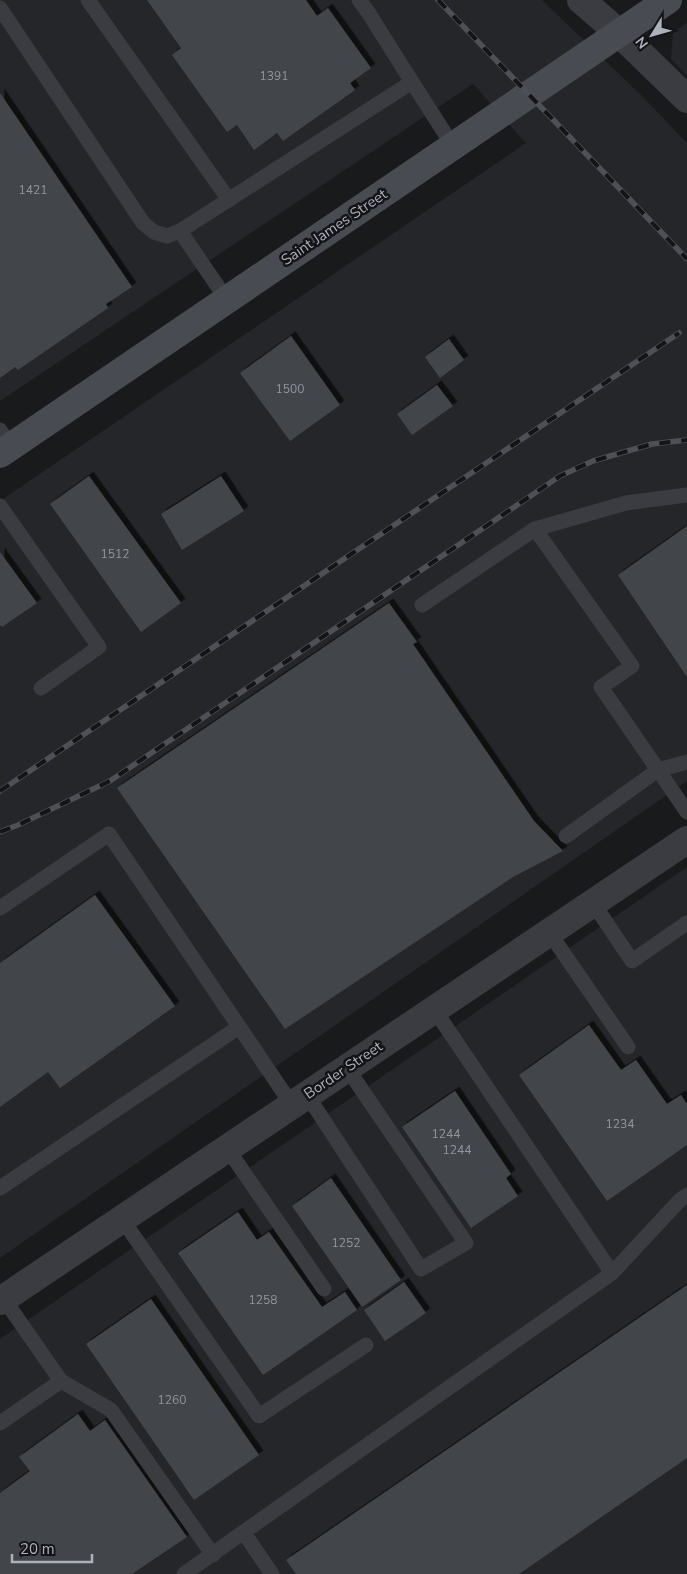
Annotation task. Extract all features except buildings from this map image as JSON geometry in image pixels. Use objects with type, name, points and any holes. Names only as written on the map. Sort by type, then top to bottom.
[{"type":"main road","name":"Saint James Street","points":[[4,444],[227,300],[668,0]]},
{"type":"street","points":[[581,0],[619,32],[687,99]]},
{"type":"street","name":"Border Street","points":[[2,1300],[687,840]]},
{"type":"lane","points":[[88,0],[229,200]]},
{"type":"lane","points":[[359,0],[453,146]]},
{"type":"lane","points":[[0,8],[143,223],[154,232],[167,236],[180,231],[412,82]]},
{"type":"lane","points":[[180,231],[227,300]]},
{"type":"lane","points":[[422,605],[535,530],[626,503],[687,495]]},
{"type":"lane","points":[[0,506],[99,646],[41,688]]},
{"type":"lane","points":[[535,530],[632,666],[601,686],[687,812]]},
{"type":"lane","points":[[566,836],[658,770],[687,762]]},
{"type":"lane","points":[[0,908],[109,834],[239,1027],[299,1100],[422,1269],[466,1243],[347,1068]]},
{"type":"lane","points":[[593,903],[632,961],[687,923]]},
{"type":"lane","points":[[549,932],[628,1047]]},
{"type":"lane","points":[[434,1009],[612,1272]]},
{"type":"lane","points":[[0,1188],[239,1027]]},
{"type":"lane","points":[[227,1148],[324,1289]]},
{"type":"lane","points":[[184,1574],[612,1272],[680,1200],[687,1195]]},
{"type":"lane","points":[[122,1219],[259,1416],[366,1345]]},
{"type":"lane","points":[[2,1300],[61,1381],[111,1410],[213,1555]]},
{"type":"lane","points":[[0,1423],[61,1381]]},
{"type":"lane","points":[[244,1533],[272,1574]]},
{"type":"shaded area","points":[[0,0],[542,0],[642,96],[687,143],[687,781],[0,1258],[0,501],[526,143],[473,84],[0,401]]},
{"type":"shaded area","points":[[687,23],[687,76],[671,59],[673,32]]},
{"type":"shaded area","points":[[687,867],[687,1574],[0,1574],[0,1339]]},
{"type":"railway","points":[[438,0],[687,259]]},
{"type":"railway","points":[[0,791],[679,333]]},
{"type":"railway","points":[[0,832],[110,781],[560,476],[593,461],[652,444],[687,440]]}]
